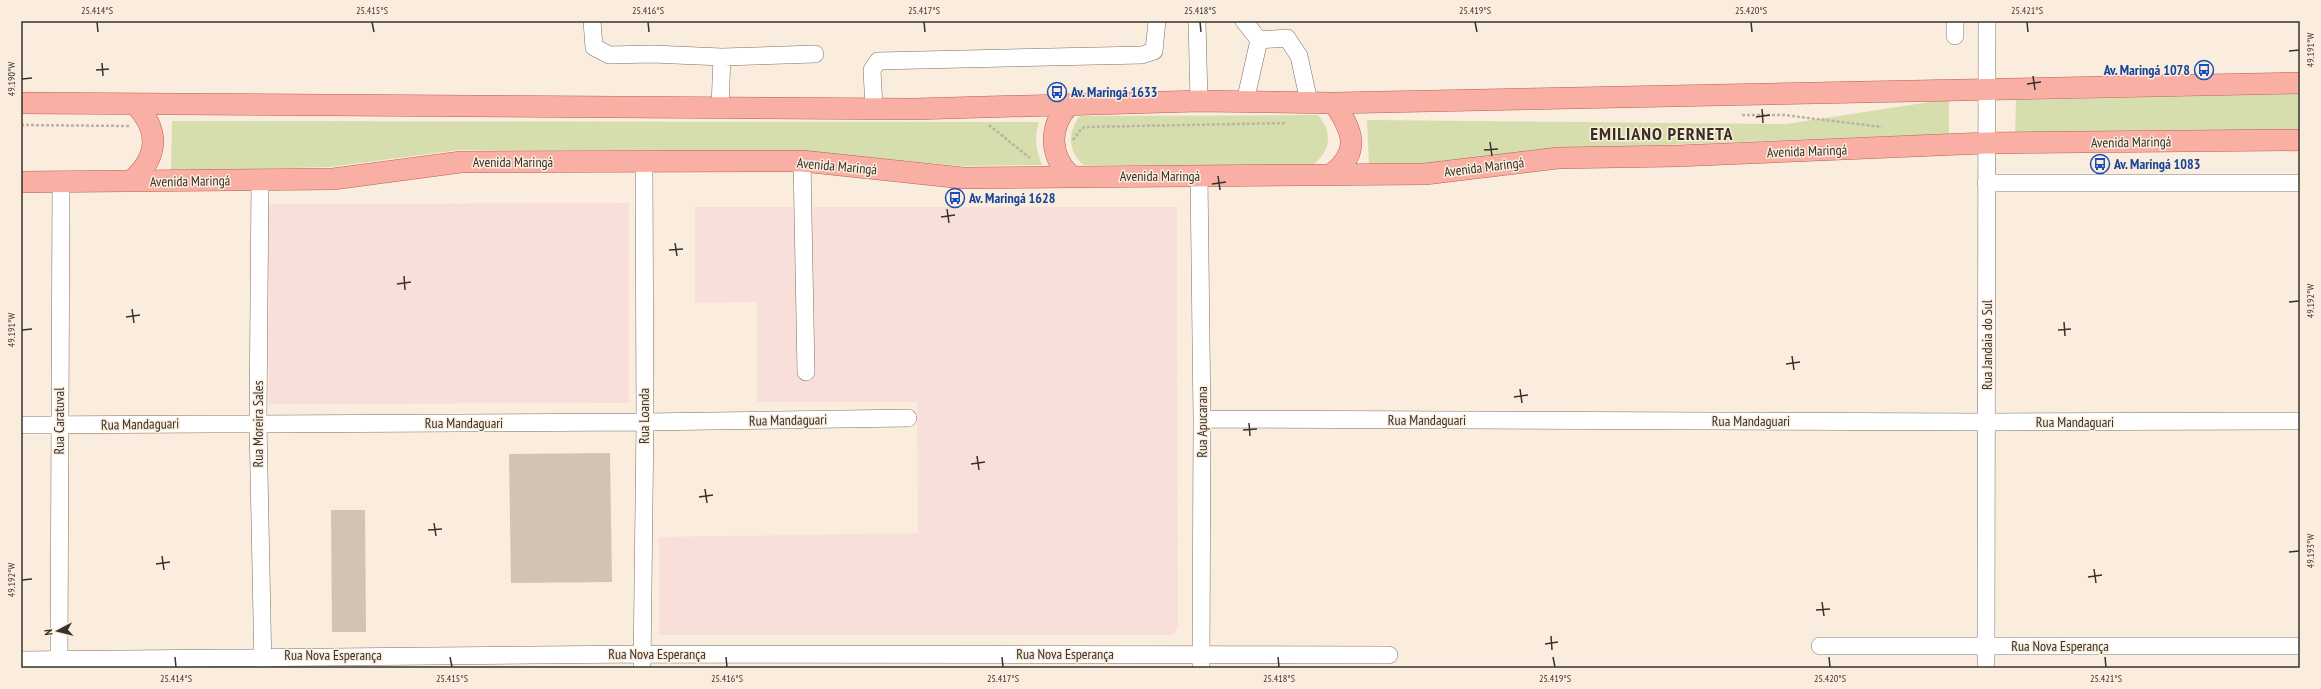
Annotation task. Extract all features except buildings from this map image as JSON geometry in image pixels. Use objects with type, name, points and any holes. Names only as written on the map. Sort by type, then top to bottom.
[{"type":"main road","points":[[21,103],[874,108],[1068,106],[1199,101],[1334,103],[2300,83]]},
{"type":"main road","points":[[1332,174],[1344,166],[1350,154],[1352,138],[1347,122],[1334,103]]},
{"type":"main road","points":[[131,181],[143,171],[150,158],[154,144],[150,125],[145,115],[135,104]]},
{"type":"main road","points":[[1068,106],[1057,121],[1053,138],[1054,148],[1060,164],[1071,176]]},
{"type":"main road","name":"Avenida Maringá","points":[[21,182],[333,179],[462,162],[644,163],[802,161],[963,178],[1425,174],[1558,158],[1677,156],[1986,143],[2300,140]]},
{"type":"street","points":[[592,21],[594,47],[609,55],[652,54],[722,57],[815,54]]},
{"type":"street","points":[[874,108],[872,70],[878,61],[1142,55],[1154,51],[1157,21]]},
{"type":"street","points":[[1199,101],[1201,21]]},
{"type":"street","points":[[1244,21],[1259,40]]},
{"type":"street","name":"Rua Jandaia do Sul","points":[[1986,668],[1987,21]]},
{"type":"street","points":[[1259,40],[1287,38],[1299,56],[1309,102]]},
{"type":"street","points":[[1245,102],[1259,40]]},
{"type":"street","points":[[720,107],[722,57]]},
{"type":"street","points":[[802,161],[806,372]]},
{"type":"street","name":"Rua Loanda","points":[[642,661],[645,422],[644,163]]},
{"type":"street","name":"Rua Apucarana","points":[[1199,176],[1202,419],[1201,661]]},
{"type":"street","name":"Rua Moreira Sales","points":[[260,180],[258,423],[263,662]]},
{"type":"street","name":"Rua Caratuval","points":[[59,659],[60,182]]},
{"type":"street","points":[[1986,183],[2300,183]]},
{"type":"street","name":"Rua Mandaguari","points":[[21,425],[645,422],[908,418]]},
{"type":"street","name":"Rua Mandaguari","points":[[1202,419],[1987,422],[2300,420]]},
{"type":"street","name":"Rua Nova Esperança","points":[[1820,646],[2300,646]]},
{"type":"street","name":"Rua Nova Esperança","points":[[21,660],[59,659],[79,663],[1201,661],[1389,655]]},
{"type":"path","points":[[1739,115],[1784,115],[1884,128]]},
{"type":"path","points":[[1070,146],[1082,128],[1086,126],[1289,123]]},
{"type":"path","points":[[21,125],[131,127]]},
{"type":"shaded area","points":[[629,203],[629,403],[269,404],[268,204]]},
{"type":"shaded area","points":[[695,207],[1177,207],[1178,628],[1172,635],[659,635],[659,537],[918,533],[917,402],[757,402],[757,302],[695,303]]},
{"type":"shaded area","points":[[221,667],[234,668],[59,668]]},
{"type":"green space","points":[[2300,94],[2300,131],[2015,134],[2016,100]]},
{"type":"green space","points":[[1949,99],[1949,134],[1558,149],[1426,166],[1369,166],[1367,120],[1786,124]]},
{"type":"green space","points":[[1318,115],[1326,128],[1328,141],[1323,154],[1313,165],[1083,165],[1074,154],[1071,141],[1073,128],[1080,116]]},
{"type":"green space","points":[[172,121],[1039,122],[1036,144],[1042,165],[962,166],[803,151],[459,150],[330,167],[171,171]]},
{"type":"place","name":"Av. Maringá 1078","points":[[2204,70]]},
{"type":"place","name":"Av. Maringá 1633","points":[[1057,92]]},
{"type":"place","name":"Av. Maringá 1083","points":[[2100,164]]},
{"type":"place","name":"Av. Maringá 1628","points":[[955,198]]},
{"type":"district","name":"EMILIANO PERNETA","points":[[1662,133]]}]
